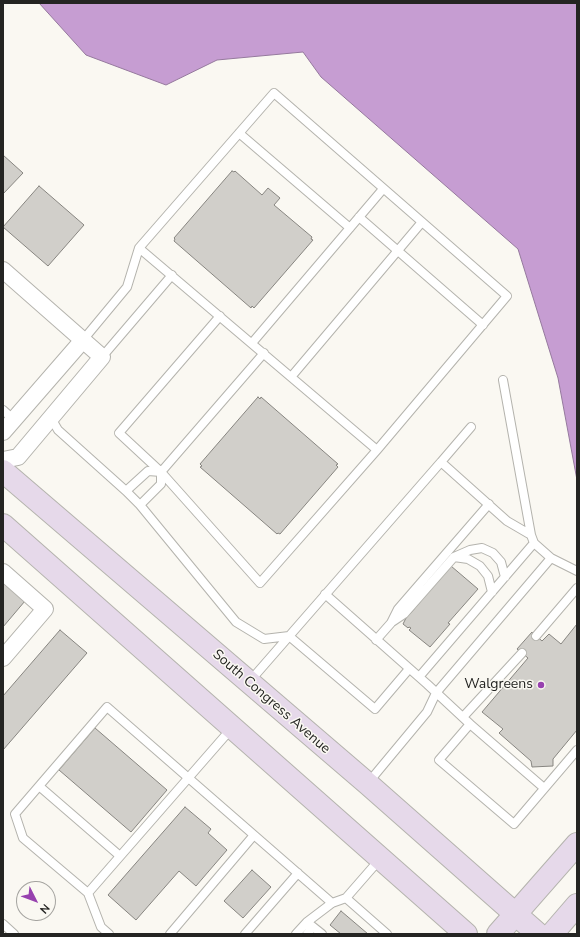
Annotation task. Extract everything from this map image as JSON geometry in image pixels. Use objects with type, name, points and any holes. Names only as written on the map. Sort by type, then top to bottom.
[{"type":"main road","name":"South Congress Avenue","points":[[3,471],[368,784],[538,934]]},
{"type":"main road","points":[[3,525],[466,934]]},
{"type":"main road","points":[[498,934],[577,844]]},
{"type":"main road","points":[[552,934],[577,905]]},
{"type":"street","points":[[3,270],[102,357],[18,457],[3,460]]},
{"type":"street","points":[[3,432],[8,415],[31,400],[83,340]]},
{"type":"street","points":[[31,400],[51,418]]},
{"type":"street","points":[[3,572],[45,608],[3,658]]},
{"type":"lane","points":[[83,340],[127,287],[140,248],[274,93],[383,190],[507,296],[260,583],[161,472],[119,433],[220,316]]},
{"type":"lane","points":[[239,133],[350,228]]},
{"type":"lane","points":[[252,343],[383,190]]},
{"type":"lane","points":[[359,218],[483,325]]},
{"type":"lane","points":[[291,377],[422,222]]},
{"type":"lane","points":[[140,248],[376,450]]},
{"type":"lane","points":[[102,357],[172,275]]},
{"type":"lane","points":[[140,505],[161,484],[161,472],[264,353]]},
{"type":"lane","points":[[419,677],[505,577],[532,539],[503,380]]},
{"type":"lane","points":[[51,418],[58,430],[140,505],[236,622],[264,639],[289,636],[375,709],[409,669]]},
{"type":"lane","points":[[249,683],[471,427]]},
{"type":"lane","points":[[441,462],[507,521],[532,539],[551,558],[577,570]]},
{"type":"lane","points":[[126,491],[148,471],[161,472]]},
{"type":"lane","points":[[391,623],[398,609],[489,504]]},
{"type":"lane","points":[[376,640],[391,623],[404,614],[454,557],[470,550],[482,548],[493,553],[501,562],[505,577]]},
{"type":"lane","points":[[454,557],[468,559],[480,566],[488,576],[492,592]]},
{"type":"lane","points":[[368,784],[427,712],[436,693],[551,558]]},
{"type":"lane","points":[[536,636],[577,588]]},
{"type":"lane","points":[[325,594],[544,788]]},
{"type":"lane","points":[[463,717],[522,653]]},
{"type":"lane","points":[[109,934],[101,927],[88,893],[23,838],[15,814],[107,707],[332,902]]},
{"type":"lane","points":[[470,724],[440,760],[514,824],[577,750]]},
{"type":"lane","points":[[88,893],[233,727]]},
{"type":"lane","points":[[39,786],[120,856]]},
{"type":"lane","points":[[170,934],[254,835]]},
{"type":"lane","points":[[296,934],[310,924],[332,902],[346,898],[381,858]]},
{"type":"lane","points":[[245,934],[298,873]]},
{"type":"lane","points":[[346,898],[387,934]]},
{"type":"lane","points":[[3,924],[14,934]]},
{"type":"lane","points":[[307,934],[310,924]]},
{"type":"lane","points":[[310,924],[322,934]]},
{"type":"shaded area","points":[[39,3],[577,3],[577,480],[558,378],[518,249],[321,77],[303,52],[217,60],[166,85],[86,55]]},
{"type":"building","points":[[3,155],[23,173],[3,194]]},
{"type":"building","points":[[232,171],[235,171],[262,195],[268,188],[280,198],[274,205],[312,237],[311,239],[313,240],[254,308],[252,306],[251,308],[174,241],[174,238]]},
{"type":"building","points":[[39,186],[84,225],[48,266],[3,227]]},
{"type":"building","points":[[258,397],[260,399],[261,397],[338,464],[336,465],[338,467],[280,534],[277,534],[200,467],[202,466],[200,464]]},
{"type":"building","points":[[451,566],[478,589],[448,623],[450,624],[430,647],[409,630],[411,628],[408,628],[403,624],[406,618],[404,616],[407,612],[410,614],[420,602],[417,600],[421,596],[423,598],[441,578],[438,576],[442,572],[444,574]]},
{"type":"building","points":[[3,582],[25,601],[3,627]]},
{"type":"building","name":"Walgreens","points":[[577,624],[577,730],[553,759],[553,766],[532,767],[531,761],[499,733],[503,729],[482,712],[528,658],[517,649],[532,632],[542,641],[549,634],[561,644]]},
{"type":"building","points":[[60,630],[87,653],[3,750],[3,696]]},
{"type":"building","points":[[95,728],[167,790],[131,832],[59,770]]},
{"type":"building","points":[[185,807],[211,829],[208,833],[227,850],[196,886],[179,871],[136,920],[108,895]]},
{"type":"building","points":[[252,870],[271,887],[243,918],[224,901]]},
{"type":"building","points":[[341,911],[368,934],[341,934],[330,925]]},
{"type":"place","name":"Walgreens","points":[[541,685]]}]
